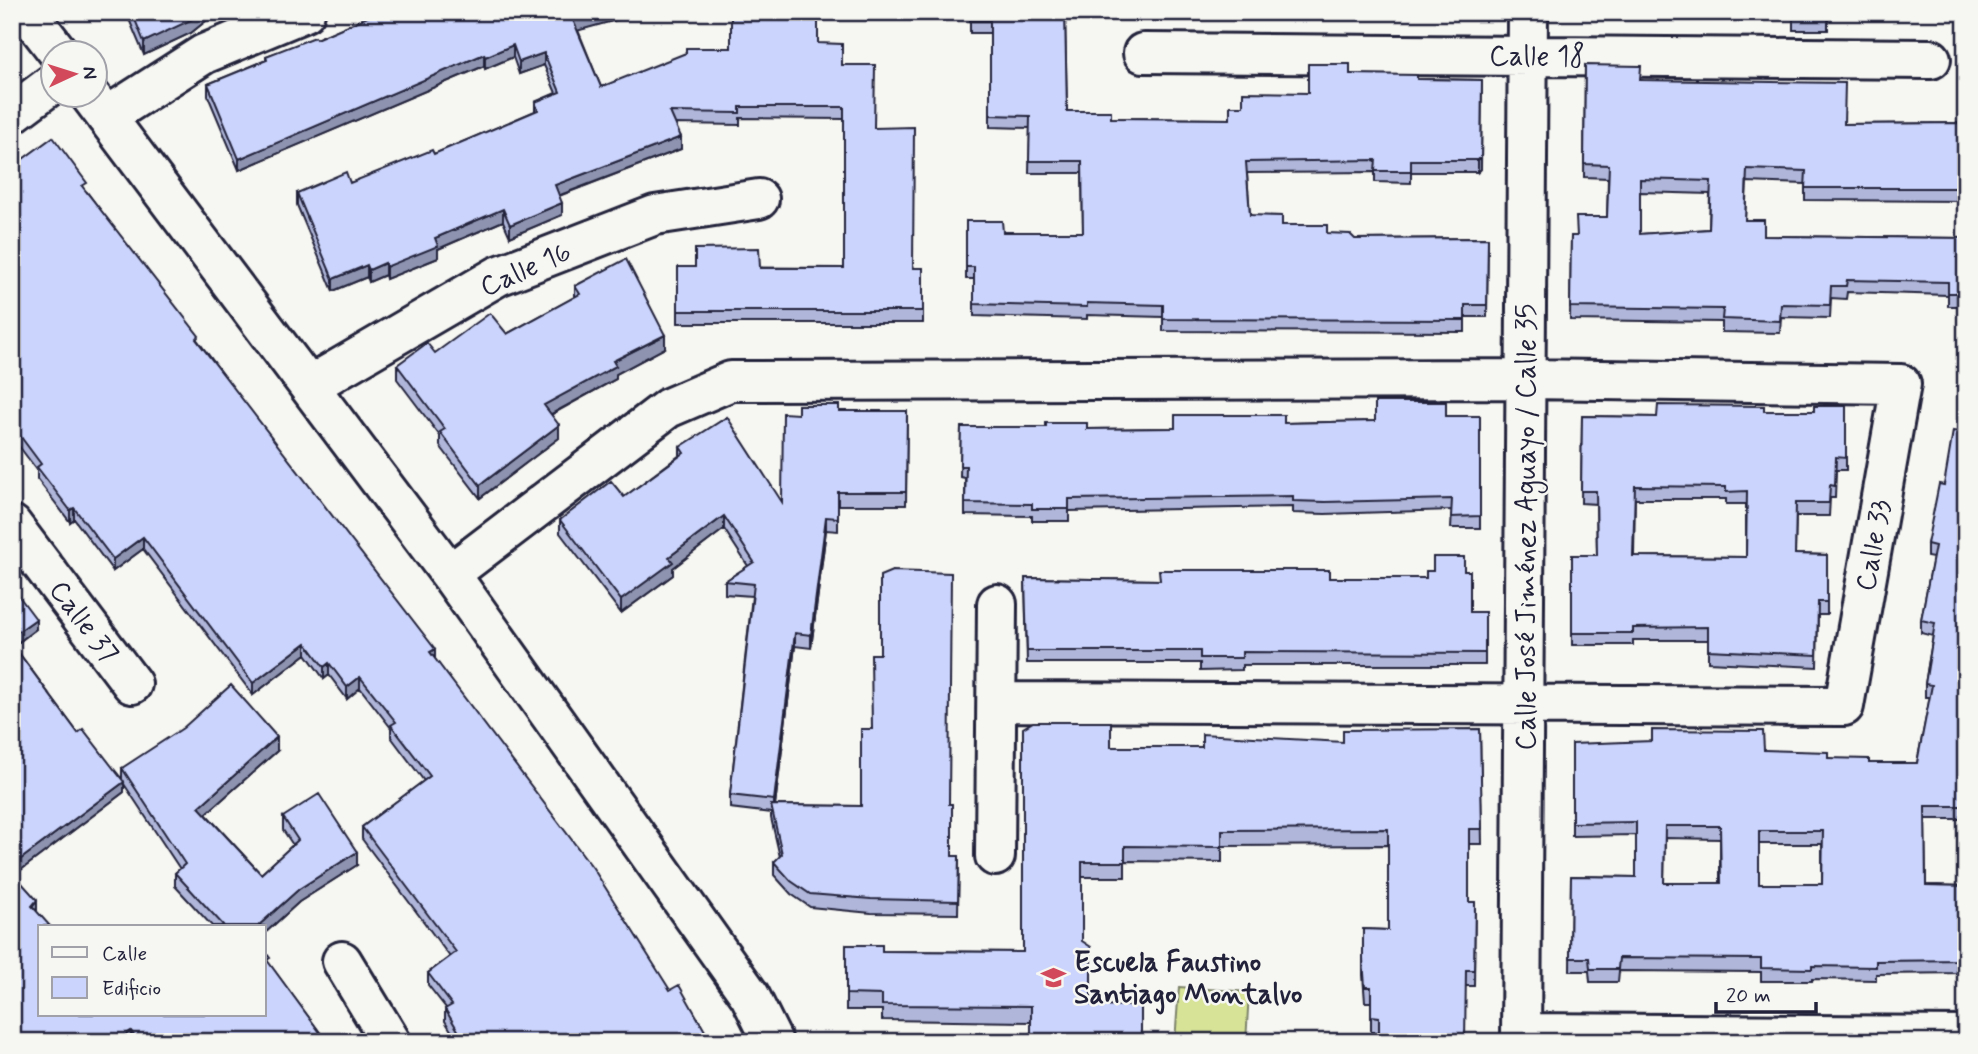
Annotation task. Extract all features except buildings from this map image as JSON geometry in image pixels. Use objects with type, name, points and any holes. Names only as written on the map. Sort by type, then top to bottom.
[{"type":"street","points":[[27,12],[47,38]]},
{"type":"street","points":[[108,101],[204,54],[305,12]]},
{"type":"street","name":"Calle José Jiménez Aguayo / Calle 35","points":[[1521,1037],[1528,12]]},
{"type":"street","name":"Calle 18","points":[[1143,53],[1931,59]]},
{"type":"street","points":[[12,114],[38,94]]},
{"type":"street","points":[[100,108],[450,574],[750,996],[773,1042]]},
{"type":"street","name":"Calle 16","points":[[309,386],[498,276],[655,215],[759,199]]},
{"type":"street","points":[[450,574],[668,408],[731,381],[1526,379]]},
{"type":"street","name":"Calle 33","points":[[1524,705],[1844,706],[1901,384],[1526,379]]},
{"type":"street","name":"Calle 37","points":[[12,525],[132,684]]},
{"type":"street","points":[[995,856],[997,604]]},
{"type":"street","points":[[997,702],[1524,705]]},
{"type":"street","points":[[342,961],[391,1042]]},
{"type":"street","points":[[1521,1037],[1966,1036]]},
{"type":"green space","points":[[1179,987],[1249,992],[1246,1042],[1175,1042]]},
{"type":"place","name":"Escuela Faustino Santiago Montalvo","points":[[1054,977]]}]
